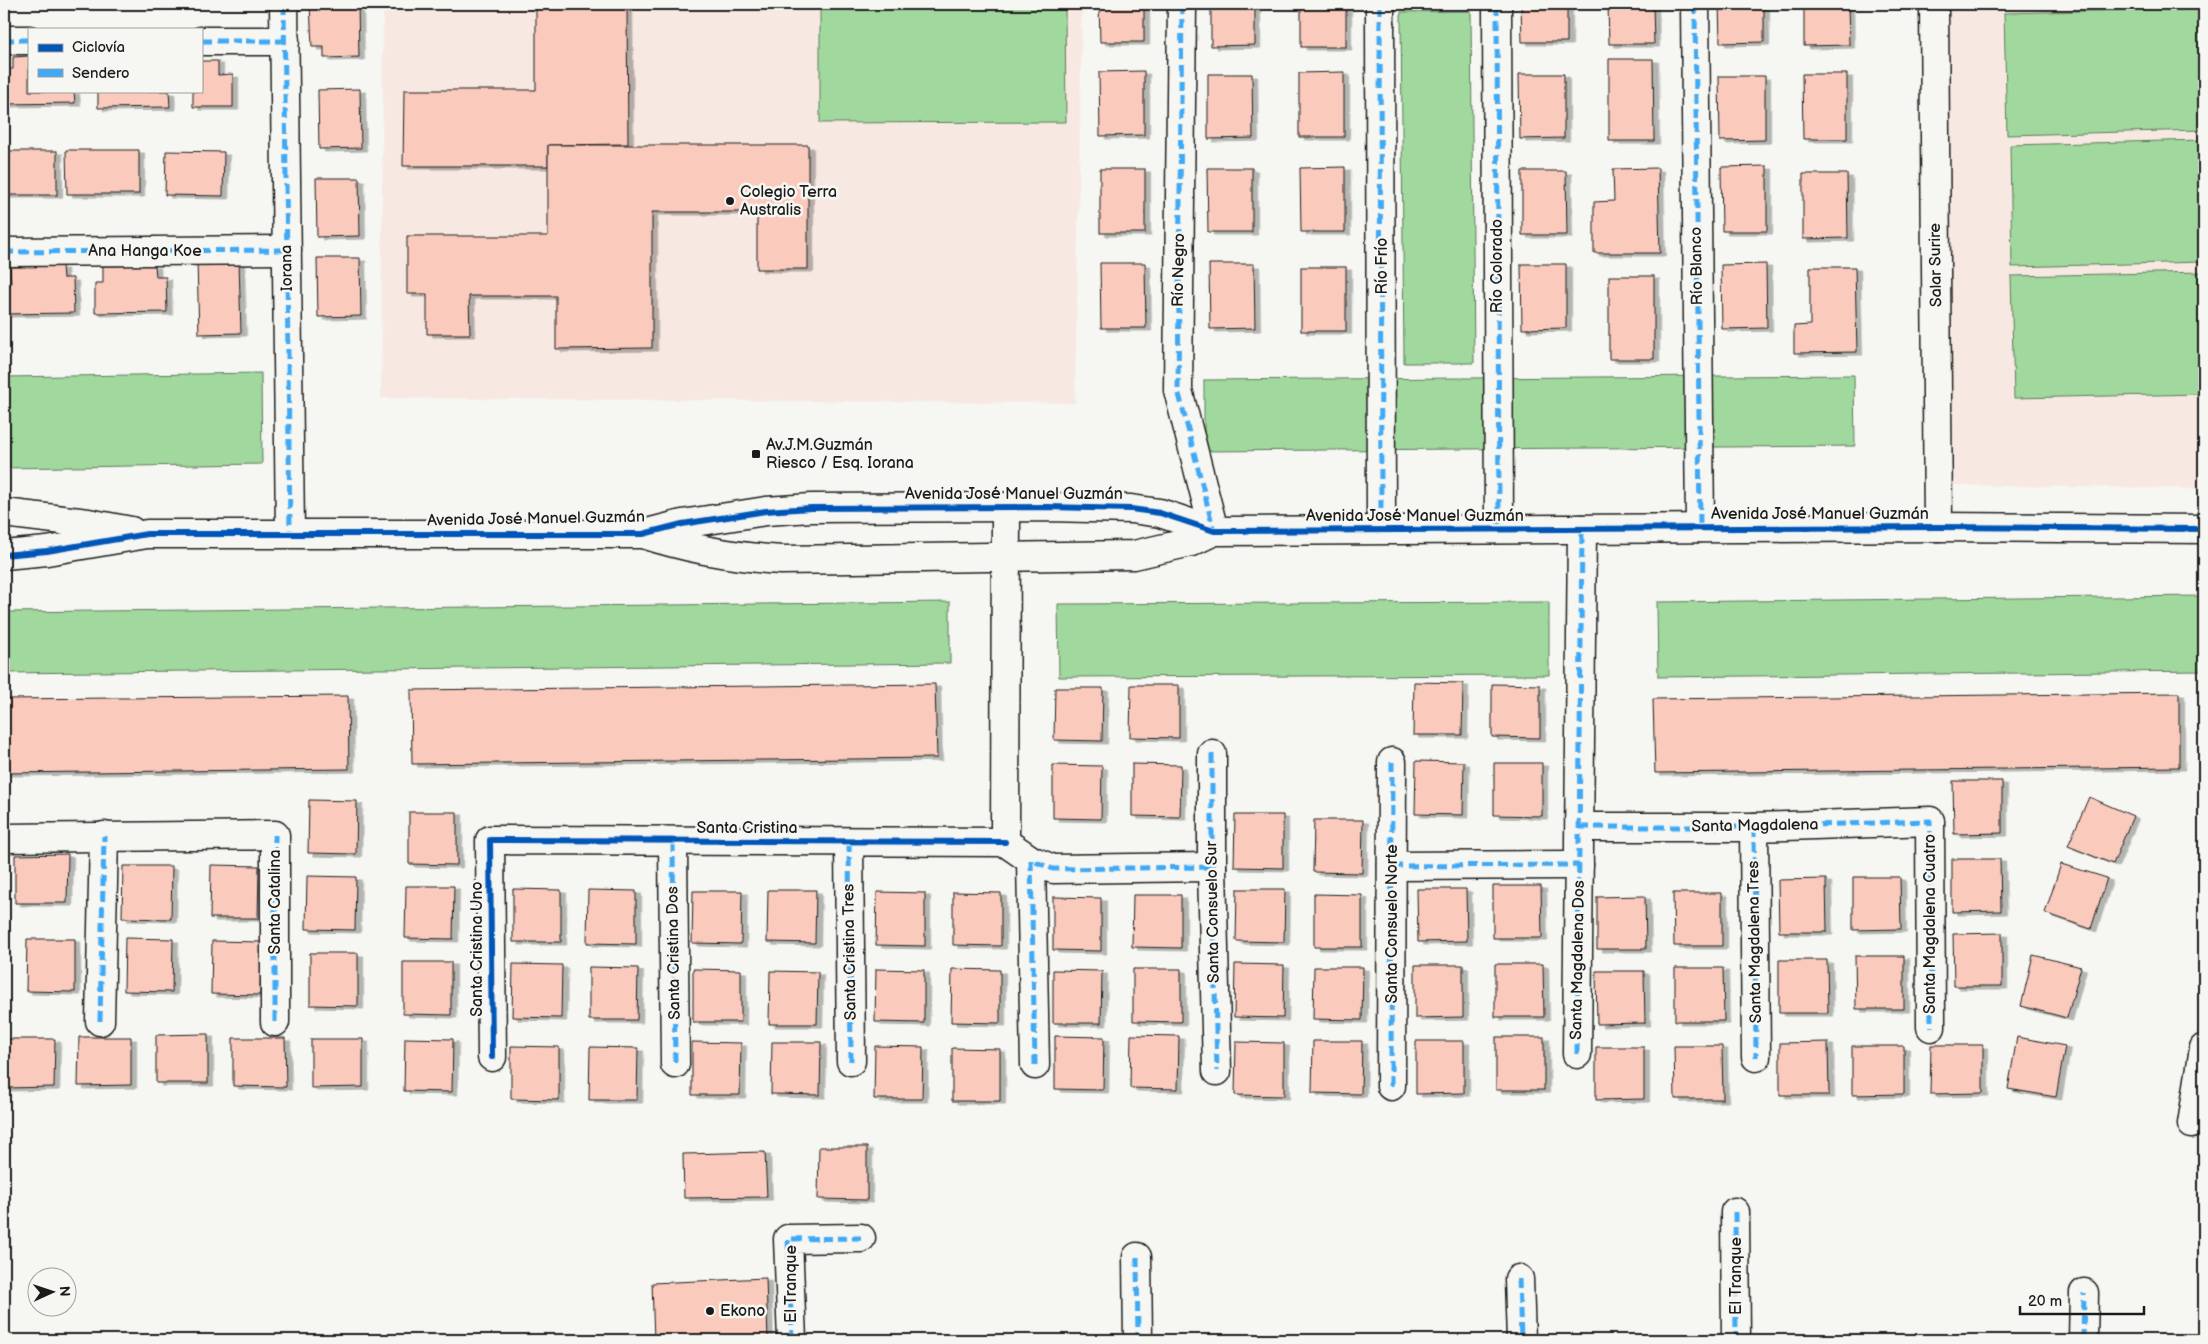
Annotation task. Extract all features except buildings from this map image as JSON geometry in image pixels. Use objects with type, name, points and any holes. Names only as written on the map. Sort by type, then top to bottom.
[{"type":"street","name":"Iorana","points":[[284,4],[290,533]]},
{"type":"street","name":"Río Negro","points":[[1182,4],[1178,390],[1214,531]]},
{"type":"street","name":"Río Frío","points":[[1380,4],[1382,529]]},
{"type":"street","name":"Río Colorado","points":[[1497,4],[1499,529]]},
{"type":"street","name":"Río Blanco","points":[[1695,4],[1700,528]]},
{"type":"street","name":"Salar Surire","points":[[1934,4],[1938,527]]},
{"type":"street","points":[[4,40],[28,40]]},
{"type":"street","points":[[202,41],[284,41]]},
{"type":"street","name":"Ana Hanga Koe","points":[[4,252],[287,250]]},
{"type":"street","points":[[1006,507],[1005,842],[1031,860],[1053,869],[1212,867]]},
{"type":"street","name":"Avenida José Manuel Guzmán","points":[[4,555],[64,549],[147,534],[643,534],[682,524],[766,511],[811,508],[1102,507],[1160,514],[1214,531],[1938,527],[2204,529]]},
{"type":"street","name":"Avenida José Manuel Guzmán","points":[[4,513],[88,523],[147,534]]},
{"type":"street","points":[[1392,866],[1579,865],[1582,529]]},
{"type":"street","name":"Avenida José Manuel Guzmán","points":[[643,534],[684,547],[746,558],[782,560],[1134,555],[1191,542],[1214,531]]},
{"type":"street","name":"Santa Consuelo Sur","points":[[1212,754],[1212,867],[1217,1071]]},
{"type":"street","name":"Santa Consuelo Norte","points":[[1391,1086],[1392,762]]},
{"type":"street","name":"Santa Magdalena","points":[[1580,828],[1754,827],[1930,821]]},
{"type":"street","name":"Santa Magdalena Cuatro","points":[[1930,821],[1931,1027]]},
{"type":"street","name":"Santa Magdalena Tres","points":[[1754,827],[1756,1057]]},
{"type":"street","name":"Santa Catalina","points":[[4,838],[276,835],[275,1022]]},
{"type":"street","points":[[100,1021],[104,836]]},
{"type":"street","name":"Santa Cristina","points":[[490,840],[1005,842]]},
{"type":"street","name":"Santa Cristina Uno","points":[[490,840],[492,1057]]},
{"type":"street","name":"Santa Cristina Dos","points":[[673,842],[675,1064]]},
{"type":"street","name":"Santa Cristina Tres","points":[[848,842],[851,1062]]},
{"type":"street","points":[[1031,860],[1035,1065]]},
{"type":"street","name":"Santa Magdalena Dos","points":[[1577,1054],[1579,865]]},
{"type":"street","points":[[2192,1124],[2204,1048]]},
{"type":"street","name":"El Tranque","points":[[1735,1212],[1736,1340]]},
{"type":"street","name":"El Tranque","points":[[792,1340],[788,1239],[861,1238]]},
{"type":"street","points":[[1137,1257],[1138,1340]]},
{"type":"street","points":[[1519,1279],[1521,1340]]},
{"type":"street","points":[[2083,1340],[2084,1293]]},
{"type":"shaded area","name":"Colegio Terra Australis","points":[[383,4],[1082,4],[1075,403],[381,398]]},
{"type":"shaded area","points":[[1945,4],[2204,4],[2204,489],[1952,485]]},
{"type":"green space","points":[[820,4],[1065,4],[1066,122],[820,123]]},
{"type":"green space","points":[[2204,8],[2204,130],[2007,135],[2004,13]]},
{"type":"green space","points":[[1471,11],[1474,363],[1404,363],[1401,12]]},
{"type":"green space","points":[[2204,140],[2204,262],[2012,267],[2010,145]]},
{"type":"green space","points":[[2204,272],[2204,394],[2014,398],[2011,276]]},
{"type":"green space","points":[[261,373],[262,464],[4,468],[4,377]]},
{"type":"green space","points":[[1854,375],[1855,446],[1204,451],[1204,380]]},
{"type":"green space","points":[[2204,596],[2204,671],[1658,677],[1657,602]]},
{"type":"green space","points":[[950,602],[950,663],[4,673],[4,612]]},
{"type":"green space","points":[[1549,602],[1549,675],[1059,677],[1058,604]]},
{"type":"marked path","points":[[284,4],[290,533]]},
{"type":"marked path","points":[[1182,4],[1178,390],[1214,531]]},
{"type":"marked path","points":[[1380,4],[1381,529]]},
{"type":"marked path","points":[[1497,4],[1499,529]]},
{"type":"marked path","points":[[1695,4],[1700,528]]},
{"type":"marked path","points":[[4,40],[28,40]]},
{"type":"marked path","points":[[202,41],[285,41]]},
{"type":"marked path","points":[[4,252],[287,250]]},
{"type":"marked path","points":[[1577,1054],[1582,529]]},
{"type":"marked path","points":[[1212,754],[1212,867],[1217,1071]]},
{"type":"marked path","points":[[1391,1086],[1392,762]]},
{"type":"marked path","points":[[1580,827],[1754,827],[1930,821],[1931,1027]]},
{"type":"marked path","points":[[1754,827],[1756,1057]]},
{"type":"marked path","points":[[275,835],[275,1022]]},
{"type":"marked path","points":[[100,1021],[104,836]]},
{"type":"marked path","points":[[673,842],[675,1064]]},
{"type":"marked path","points":[[849,842],[851,1061]]},
{"type":"marked path","points":[[1035,1065],[1031,860],[1053,869],[1212,867]]},
{"type":"marked path","points":[[1392,866],[1579,865]]},
{"type":"marked path","points":[[1735,1212],[1736,1340]]},
{"type":"marked path","points":[[792,1340],[788,1239],[861,1238]]},
{"type":"marked path","points":[[1137,1257],[1138,1340]]},
{"type":"marked path","points":[[1519,1279],[1521,1340]]},
{"type":"marked path","points":[[2083,1340],[2084,1293]]},
{"type":"cycle path","points":[[4,555],[47,551],[147,534],[643,534],[682,524],[766,511],[811,508],[1048,507],[1131,509],[1160,513],[1214,531],[1938,527],[2204,529]]},
{"type":"cycle path","points":[[492,1057],[490,840],[1005,842]]},
{"type":"place","name":"Colegio Terra Australis","points":[[730,201]]},
{"type":"place","name":"Av.J.M.Guzmán Riesco / Esq. Iorana","points":[[756,454]]},
{"type":"place","name":"Ekono","points":[[710,1311]]}]
